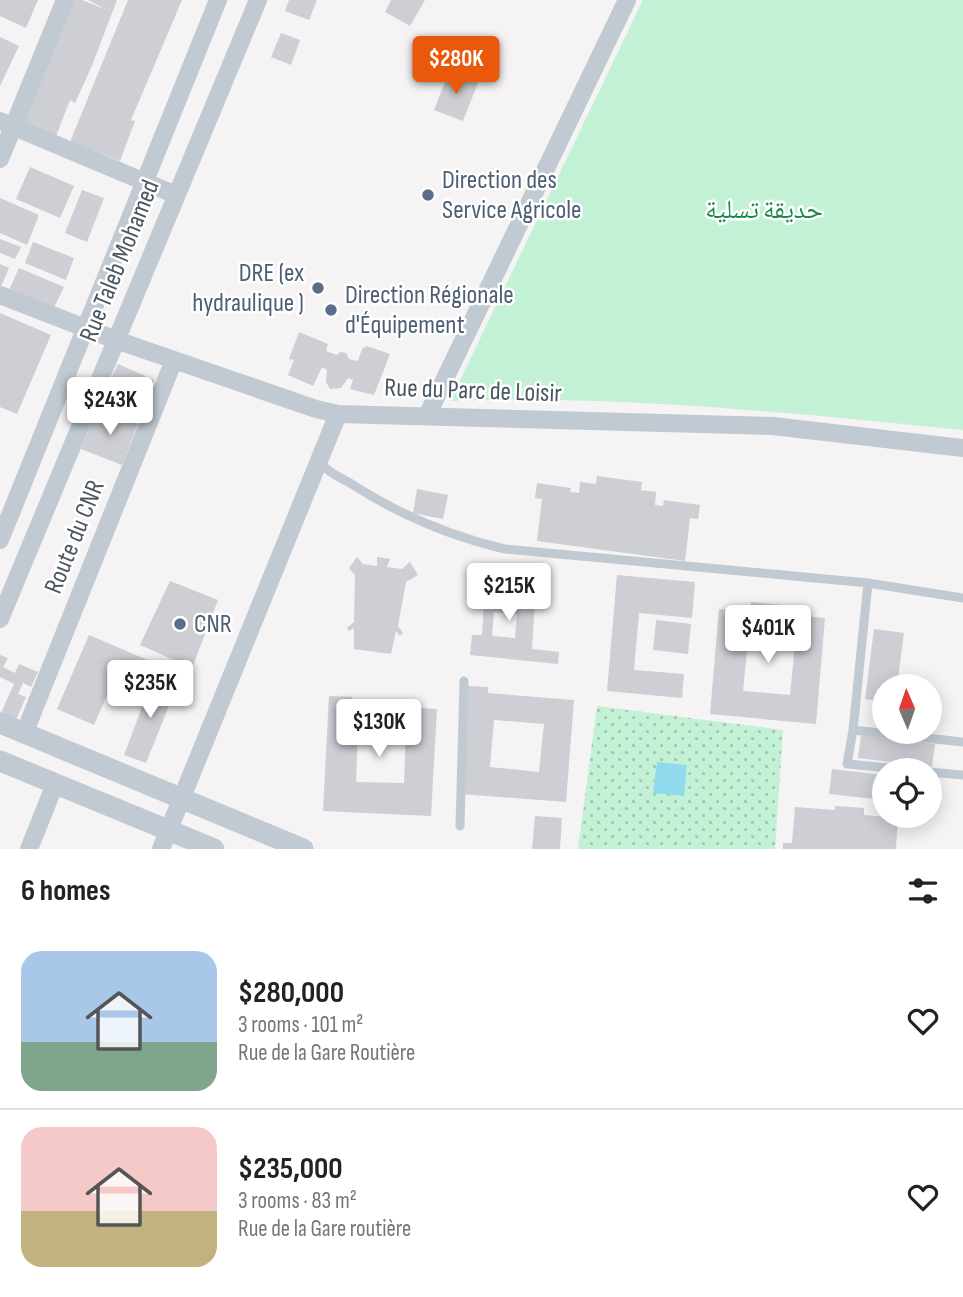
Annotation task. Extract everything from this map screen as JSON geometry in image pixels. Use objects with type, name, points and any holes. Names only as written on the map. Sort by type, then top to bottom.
[{"type":"street","points":[[0,159],[7,124],[65,0]]},
{"type":"street","name":"Rue Taleb Mohamed","points":[[0,540],[218,0]]},
{"type":"street","name":"Rue Taleb Mohamed","points":[[0,620],[258,0]]},
{"type":"street","points":[[427,416],[627,0]]},
{"type":"street","points":[[7,124],[176,195]]},
{"type":"street","name":"Rue du Parc de Loisir","points":[[0,295],[117,340],[316,409],[338,414],[773,426],[963,448]]},
{"type":"street","name":"Route du CNR","points":[[24,734],[174,360]]},
{"type":"street","points":[[164,840],[338,414]]},
{"type":"street","points":[[0,723],[121,775],[183,798],[266,842],[303,849]]},
{"type":"street","points":[[0,761],[55,784],[164,840],[214,849]]},
{"type":"street","points":[[29,849],[55,784]]},
{"type":"lane","points":[[319,461],[326,469],[407,516],[466,540],[505,549],[869,583],[963,598]]},
{"type":"lane","points":[[869,583],[847,764],[872,766]]},
{"type":"lane","points":[[460,826],[464,681]]},
{"type":"lane","points":[[853,730],[963,742]]},
{"type":"lane","points":[[942,773],[963,775]]},
{"type":"green space","name":"حديقة تسلية","points":[[643,0],[963,0],[963,430],[643,403],[450,401]]},
{"type":"green space","points":[[597,706],[783,730],[775,849],[578,849]]},
{"type":"water","points":[[657,762],[687,765],[684,796],[653,793]]},
{"type":"building","points":[[0,0],[38,0],[26,28],[0,16]]},
{"type":"building","points":[[70,0],[82,0],[107,10],[88,0],[117,0],[91,68],[75,103],[70,100],[56,136],[21,122]]},
{"type":"building","points":[[128,0],[182,0],[131,120],[135,121],[120,161],[70,142]]},
{"type":"building","points":[[289,0],[317,0],[309,20],[285,11]]},
{"type":"building","points":[[391,0],[425,0],[410,26],[385,12]]},
{"type":"building","points":[[281,33],[300,40],[291,65],[271,57]]},
{"type":"building","points":[[0,37],[19,46],[0,86]]},
{"type":"building","points":[[449,72],[478,83],[463,121],[434,110]]},
{"type":"building","points":[[30,167],[74,186],[60,218],[16,199]]},
{"type":"building","points":[[82,190],[104,198],[87,242],[65,233]]},
{"type":"building","points":[[0,198],[39,215],[27,245],[0,233]]},
{"type":"building","points":[[0,239],[21,247],[15,259],[0,253]]},
{"type":"building","points":[[33,242],[74,258],[66,280],[25,263]]},
{"type":"building","points":[[0,264],[9,268],[0,289]]},
{"type":"building","points":[[19,268],[64,287],[52,312],[8,292]]},
{"type":"building","points":[[0,313],[51,335],[17,414],[0,407]]},
{"type":"building","points":[[299,332],[328,344],[326,351],[337,355],[340,352],[346,353],[349,359],[358,361],[362,349],[367,346],[390,354],[374,395],[350,389],[353,380],[348,378],[341,388],[330,389],[326,382],[327,370],[322,367],[313,386],[288,375],[294,360],[289,359]]},
{"type":"building","points":[[118,364],[154,380],[143,403],[107,387]]},
{"type":"building","points":[[97,409],[138,424],[122,465],[81,449]]},
{"type":"building","points":[[597,476],[642,482],[641,490],[656,492],[655,505],[663,506],[664,500],[700,505],[698,519],[690,518],[685,561],[537,541],[542,499],[535,498],[537,483],[571,488],[570,492],[579,493],[580,482],[596,484]]},
{"type":"building","points":[[417,489],[448,495],[443,519],[413,513]]},
{"type":"building","points":[[357,557],[363,564],[377,566],[377,557],[390,559],[387,567],[402,569],[410,562],[418,575],[406,582],[398,626],[403,633],[400,636],[396,631],[391,654],[354,649],[354,628],[349,631],[347,628],[354,622],[355,575],[349,568]]},
{"type":"building","points":[[479,573],[498,575],[498,583],[536,585],[532,649],[559,652],[558,664],[470,655],[472,635],[482,635],[485,587],[478,587]],"holes":[[[494,612],[517,614],[515,638],[492,636]]]},
{"type":"building","points":[[617,575],[695,582],[692,618],[639,613],[634,670],[684,674],[682,698],[607,691]]},
{"type":"building","points":[[170,581],[218,600],[192,668],[140,645]]},
{"type":"building","points":[[751,602],[783,605],[782,614],[825,618],[816,724],[710,714],[719,609],[750,612]],"holes":[[[748,640],[795,644],[790,695],[743,691]]]},
{"type":"building","points":[[656,620],[691,624],[688,654],[653,650]]},
{"type":"building","points":[[874,629],[904,633],[899,674],[872,674],[872,700],[865,699]]},
{"type":"building","points":[[89,635],[152,662],[144,681],[118,670],[94,725],[57,709]]},
{"type":"building","points":[[0,655],[8,658],[3,667],[15,673],[19,664],[38,672],[31,687],[23,683],[18,694],[26,697],[16,720],[1,713],[14,684],[0,677]]},
{"type":"building","points":[[153,678],[177,686],[146,763],[124,755]]},
{"type":"building","points":[[468,686],[488,687],[488,693],[574,700],[566,802],[460,794]],"holes":[[[494,720],[544,724],[539,772],[490,767]]]},
{"type":"building","points":[[329,696],[352,697],[352,704],[437,709],[431,816],[323,811]],"holes":[[[358,732],[406,733],[404,783],[356,782]]]},
{"type":"building","points":[[861,735],[872,736],[872,744],[935,744],[933,758],[858,758]]},
{"type":"building","points":[[832,769],[872,774],[872,799],[829,794]]},
{"type":"building","points":[[835,806],[864,808],[864,815],[872,816],[872,828],[897,828],[896,849],[783,849],[783,843],[792,843],[795,807],[835,810]]},
{"type":"building","points":[[535,816],[562,818],[560,849],[532,849]]},
{"type":"place","name":"Direction des Service Agricole","points":[[428,195]]},
{"type":"place","name":"DRE (ex hydraulique )","points":[[318,288]]},
{"type":"place","name":"Direction Régionale d'Équipement","points":[[331,310]]},
{"type":"place","name":"CNR","points":[[180,624]]}]
